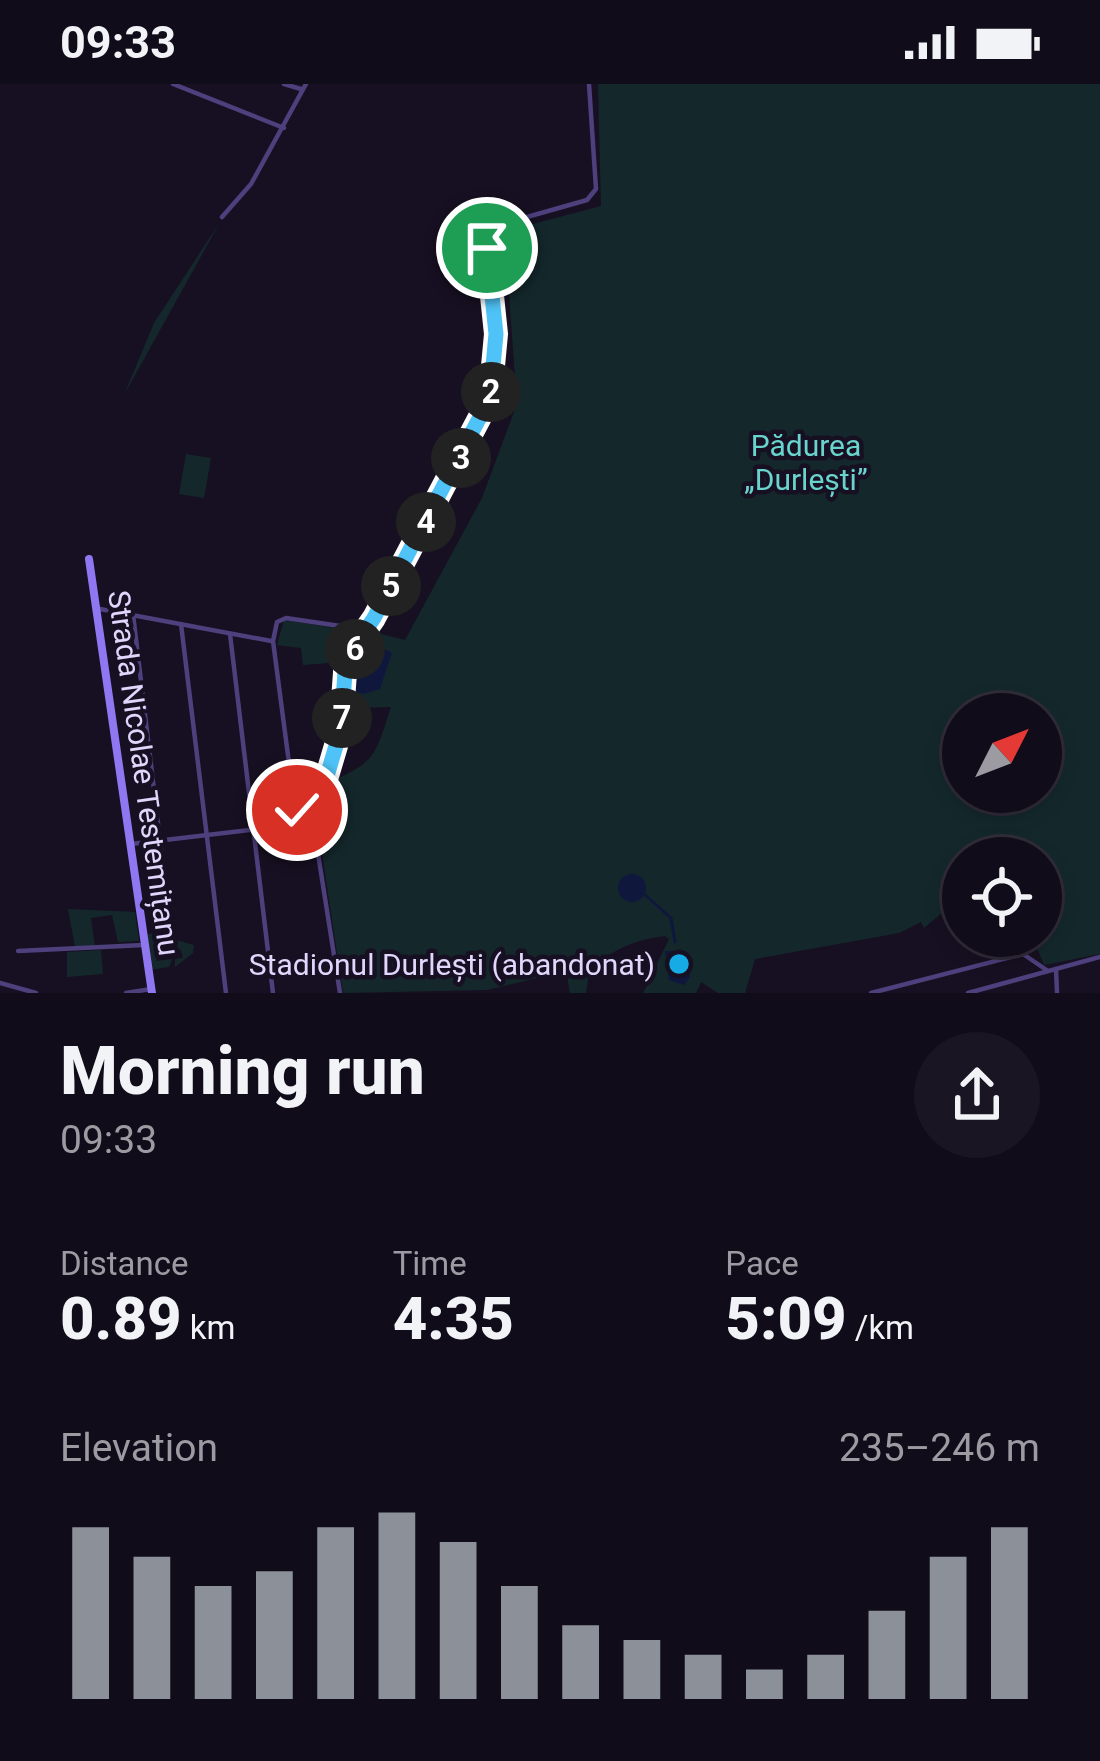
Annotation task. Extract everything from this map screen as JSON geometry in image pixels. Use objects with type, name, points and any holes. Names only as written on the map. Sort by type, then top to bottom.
[{"type":"street","points":[[173,84],[284,128]]},
{"type":"street","points":[[222,217],[248,190],[304,87],[284,84]]},
{"type":"street","points":[[340,993],[313,823],[341,729],[344,663],[367,630],[490,398],[496,353],[487,256],[491,234],[506,223],[587,200],[596,190],[590,84]]},
{"type":"street","name":"Strada Nicolae Testemițanu","points":[[89,559],[100,609],[151,991]]},
{"type":"street","points":[[100,609],[272,641]]},
{"type":"street","points":[[133,614],[171,932]]},
{"type":"street","points":[[297,824],[272,641],[283,618],[367,630]]},
{"type":"street","points":[[181,625],[226,993]]},
{"type":"street","points":[[230,634],[273,993]]},
{"type":"street","points":[[131,844],[313,823]]},
{"type":"street","points":[[18,951],[144,945]]},
{"type":"street","points":[[871,993],[1023,954],[1048,971]]},
{"type":"street","points":[[968,993],[1100,957]]},
{"type":"street","points":[[1056,969],[1058,993]]},
{"type":"street","points":[[0,983],[36,993]]},
{"type":"street","points":[[126,993],[151,991]]},
{"type":"green space","name":"Pădurea „Durlești”","points":[[598,84],[1100,84],[1100,954],[1044,965],[1041,957],[1062,957],[1062,837],[942,837],[942,913],[924,928],[921,922],[899,933],[755,959],[745,993],[718,993],[701,982],[696,993],[643,993],[669,939],[665,936],[632,943],[590,965],[586,993],[570,993],[566,971],[487,990],[343,993],[317,820],[329,782],[357,769],[372,755],[391,707],[344,708],[347,662],[369,631],[405,640],[482,498],[517,404],[509,295],[505,280],[495,281],[495,234],[601,206]]},
{"type":"green space","points":[[220,222],[124,395],[154,323]]},
{"type":"green space","points":[[186,454],[211,458],[204,498],[179,494]]},
{"type":"green space","points":[[284,620],[354,631],[357,637],[341,662],[303,665],[301,648],[277,645]]},
{"type":"green space","points":[[68,909],[135,912],[139,941],[118,942],[112,915],[91,918],[95,947],[75,947]]},
{"type":"green space","points":[[172,932],[172,939],[194,945],[193,953],[175,967],[175,959],[183,958],[181,950],[164,940],[156,961],[172,959],[169,967],[150,970],[146,934]]},
{"type":"green space","points":[[101,950],[103,974],[67,977],[67,952]]},
{"type":"water","points":[[381,647],[392,653],[380,689],[363,694],[350,690],[346,683],[356,658]]},
{"type":"water","points":[[632,874],[642,878],[646,888],[642,898],[632,902],[622,898],[618,888],[622,878]]},
{"type":"water","points":[[665,951],[676,951],[687,961],[690,977],[684,985],[669,980]]},
{"type":"waterway","points":[[644,894],[671,918],[675,942]]},
{"type":"place","name":"Stadionul Durlești (abandonat)","points":[[679,964]]},
{"type":"route","points":[[297,810],[297,824],[313,823],[341,729],[340,688],[346,658],[374,618],[488,404],[496,324],[487,248]]}]
